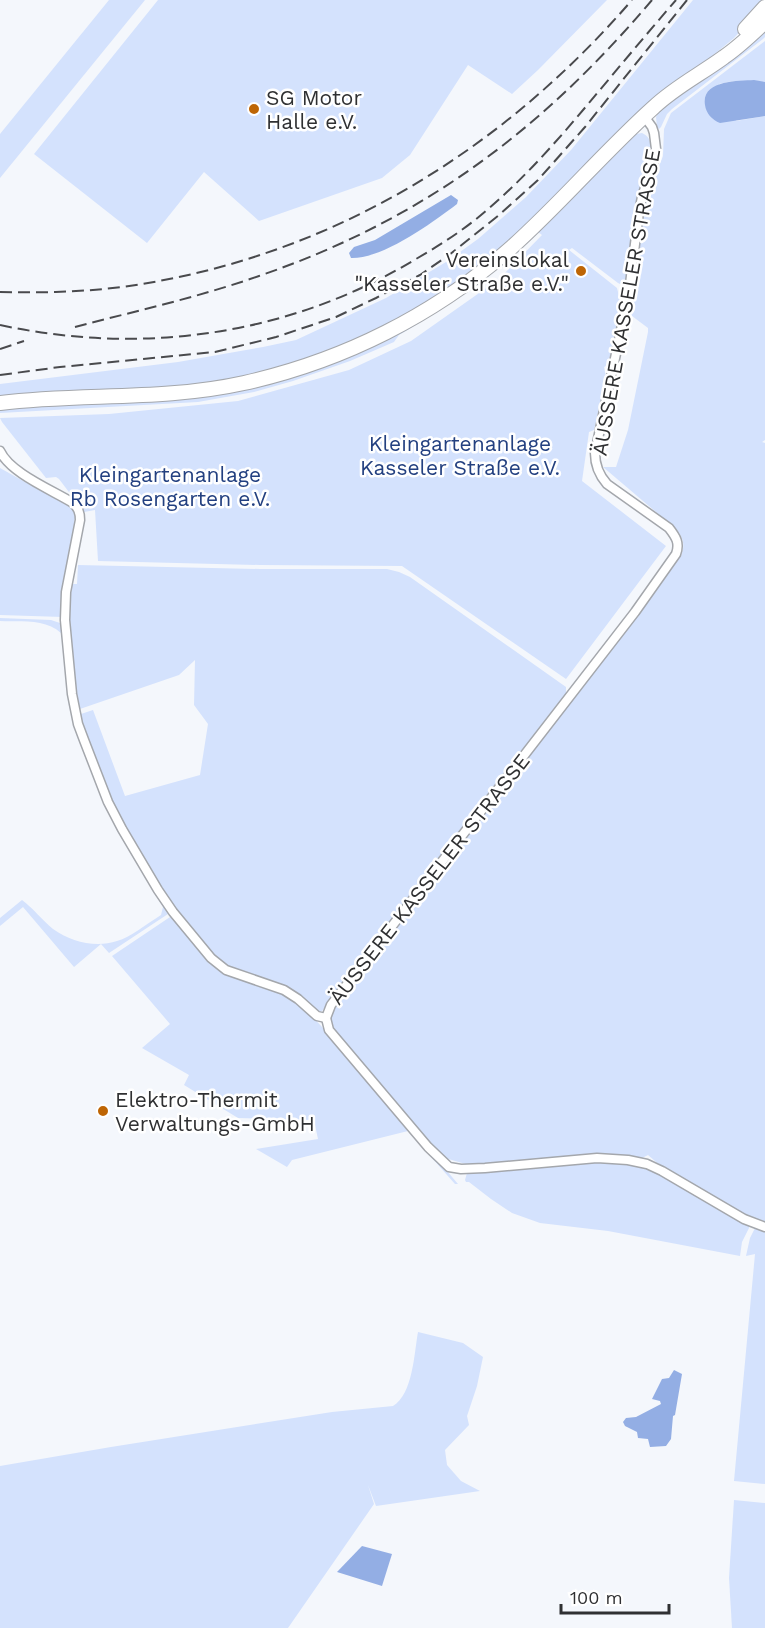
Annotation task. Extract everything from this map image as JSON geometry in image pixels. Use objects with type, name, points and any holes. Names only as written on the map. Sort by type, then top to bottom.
[{"type":"main road","points":[[695,75],[743,31],[765,7]]},
{"type":"main road","points":[[0,403],[159,395],[213,389],[288,372],[351,350],[389,332],[464,286],[489,266],[525,234],[661,100],[724,57],[765,22]]},
{"type":"street","name":"ÄUSSERE KASSELER STRASSE","points":[[0,451],[5,461],[15,470],[73,503],[80,514],[66,592],[65,620],[72,694],[78,724],[108,802],[122,829],[173,912],[211,958],[226,970],[284,990],[317,1016],[326,1018],[331,1005],[635,612],[678,549],[679,544],[669,528],[603,479],[599,474],[595,459],[629,292],[642,196],[656,149],[652,127],[644,116]]},
{"type":"street","points":[[326,1018],[329,1030],[428,1147],[449,1167],[484,1168],[597,1158],[628,1160],[647,1164],[662,1171],[744,1219],[765,1227]]},
{"type":"green space","points":[[109,0],[145,0],[0,178],[0,134]]},
{"type":"green space","name":"SG Motor Halle e.V.","points":[[158,0],[607,0],[512,94],[468,65],[410,155],[382,178],[259,221],[204,172],[147,243],[34,154]]},
{"type":"green space","points":[[693,0],[765,0],[765,4],[734,38],[671,86],[544,211],[458,285],[346,348],[222,384],[0,399],[0,384],[178,362],[296,340],[386,298],[446,262],[478,239],[526,197],[571,150]]},
{"type":"green space","points":[[765,29],[763,39],[672,109],[661,127],[659,129],[657,127],[656,117],[661,108]]},
{"type":"green space","points":[[765,41],[765,82],[733,81],[719,84],[736,121],[765,116],[765,440],[762,442],[765,443],[765,1225],[745,1216],[663,1168],[648,1155],[638,1160],[469,1165],[445,1158],[428,1143],[337,1034],[329,1019],[333,1009],[681,556],[683,542],[676,529],[603,467],[616,467],[628,430],[648,332],[648,328],[628,313],[633,290],[637,289],[640,272],[635,269],[638,234],[648,190],[656,188],[653,182],[663,156],[664,129],[671,113]]},
{"type":"green space","name":"Kleingartenanlage Kasseler Straße e.V.","points":[[642,133],[648,137],[651,149],[639,183],[642,185],[635,212],[628,277],[625,284],[618,283],[572,248],[569,250],[617,288],[621,304],[608,365],[604,367],[606,377],[594,430],[589,432],[582,481],[666,546],[566,679],[402,566],[98,561],[95,510],[84,512],[59,479],[46,478],[0,418],[109,414],[238,401],[349,370],[411,341],[499,279],[542,235],[538,232],[489,275],[437,312],[399,335],[394,342],[350,361],[293,381],[254,392],[198,402],[0,413],[0,407],[224,391],[428,314],[630,138]]},
{"type":"green space","points":[[0,468],[74,511],[63,617],[0,615]]},
{"type":"green space","points":[[78,565],[387,569],[399,572],[410,577],[566,687],[566,694],[322,1011],[318,1013],[302,1000],[237,972],[214,958],[168,902],[112,804],[79,717],[81,714],[93,710],[125,796],[200,775],[208,724],[194,705],[195,660],[179,675],[77,710],[69,601],[70,586],[77,584]]},
{"type":"green space","points":[[0,618],[51,620],[60,623],[62,627],[77,733],[169,911],[168,914],[109,953],[101,944],[117,941],[133,934],[161,915],[163,907],[118,832],[77,736],[69,706],[61,633],[48,625],[24,621],[0,621]]},
{"type":"green space","points":[[22,900],[60,934],[84,942],[101,944],[74,967],[23,907],[0,926],[0,918]]},
{"type":"green space","points":[[173,917],[209,960],[286,994],[313,1017],[458,1184],[455,1184],[408,1131],[292,1160],[287,1167],[256,1149],[318,1139],[314,1120],[238,1118],[184,1085],[189,1075],[142,1048],[170,1024],[112,956]]},
{"type":"green space","points":[[617,1162],[652,1169],[749,1225],[742,1242],[740,1256],[608,1231],[540,1223],[512,1213],[465,1180],[467,1173],[471,1172]]},
{"type":"green space","points":[[755,1228],[765,1229],[765,1484],[734,1481],[755,1254],[746,1256]]},
{"type":"green space","points":[[418,1332],[463,1343],[483,1357],[467,1416],[469,1425],[445,1450],[447,1465],[461,1481],[480,1491],[376,1506],[368,1485],[374,1504],[288,1628],[0,1628],[0,1466],[332,1412],[393,1406],[400,1400],[409,1383]]},
{"type":"green space","points":[[734,1500],[765,1503],[765,1628],[732,1628],[729,1578]]},
{"type":"water","points":[[754,80],[765,82],[765,116],[720,123],[710,116],[705,105],[705,97],[715,86]]},
{"type":"water","points":[[451,195],[458,200],[457,204],[421,230],[378,253],[351,258],[349,253],[354,247],[375,240]]},
{"type":"water","points":[[674,1370],[682,1374],[673,1416],[671,1439],[666,1446],[650,1447],[648,1439],[638,1438],[637,1432],[625,1426],[623,1422],[626,1418],[636,1417],[661,1404],[660,1401],[652,1399],[662,1379],[669,1378]]},
{"type":"water","points":[[362,1546],[392,1554],[382,1586],[337,1572]]},
{"type":"railway","points":[[0,292],[107,289],[197,273],[269,252],[338,224],[404,191],[466,151],[525,106],[580,55],[632,0]]},
{"type":"railway","points":[[75,327],[190,297],[259,276],[374,228],[426,199],[475,166],[567,91],[652,0]]},
{"type":"railway","points":[[0,325],[54,334],[108,338],[162,338],[215,332],[267,321],[318,306],[368,285],[444,242],[487,210],[532,168],[676,0]]},
{"type":"railway","points":[[0,375],[215,352],[276,337],[336,317],[420,275],[499,215],[538,180],[585,127],[687,0]]},
{"type":"railway","points":[[0,349],[24,341]]},
{"type":"place","name":"SG Motor Halle e.V.","points":[[254,109]]},
{"type":"place","name":"Vereinslokal \"Kasseler Straße e.V.\"","points":[[581,271]]},
{"type":"place","name":"Elektro-Thermit Verwaltungs-GmbH","points":[[103,1111]]},
{"type":"park label","name":"Kleingartenanlage Rb Rosengarten e.V.","points":[[170,486]]}]
